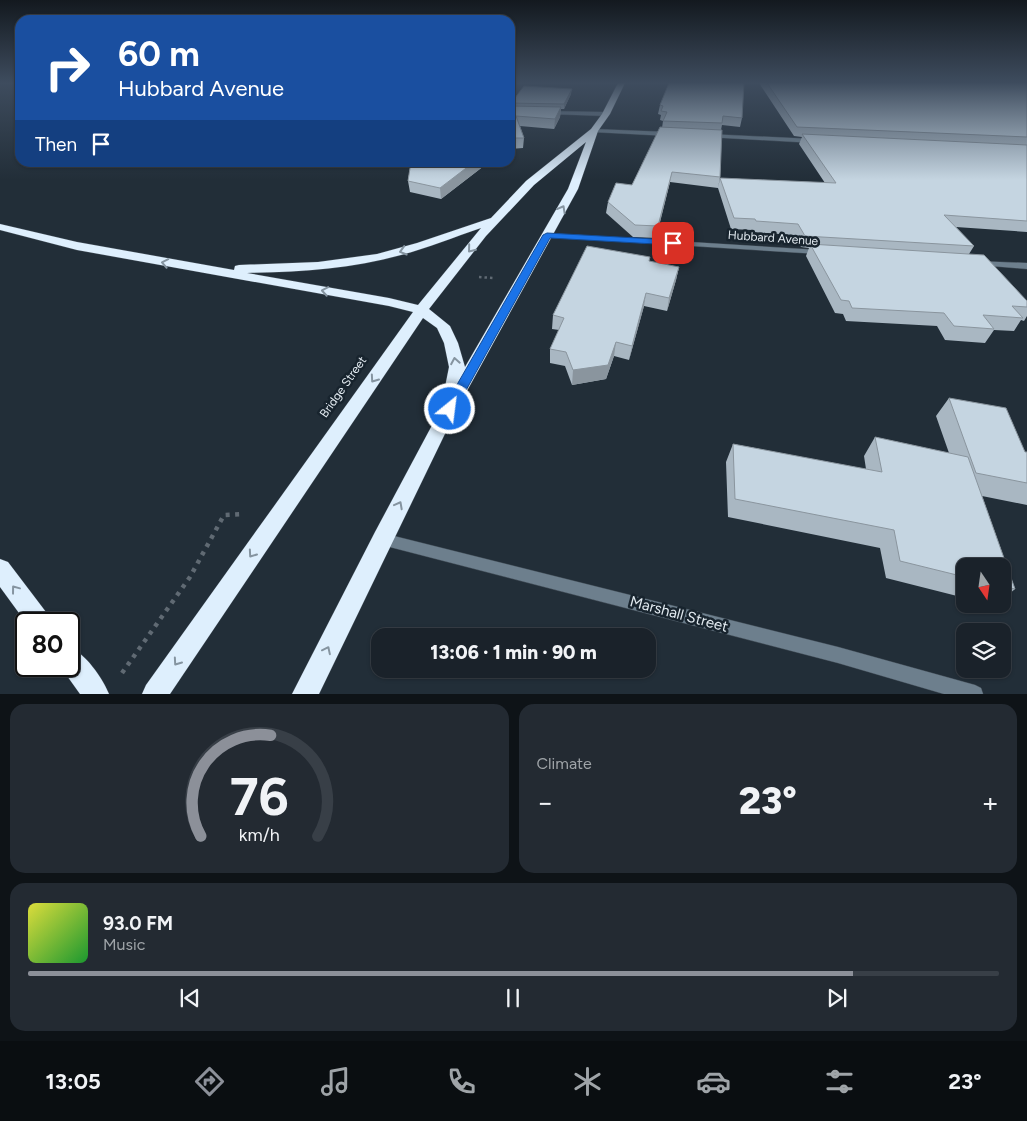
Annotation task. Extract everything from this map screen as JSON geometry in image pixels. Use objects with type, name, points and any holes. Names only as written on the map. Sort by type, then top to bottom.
[{"type":"highway","name":"Bridge Street","points":[[155,694],[422,310],[482,234],[530,183],[594,130],[605,115]]},
{"type":"highway","name":"Bridge Street","points":[[305,694],[382,538],[450,409],[573,189],[594,130]]},
{"type":"highway","points":[[196,269],[259,269],[362,260],[438,240],[498,219]]},
{"type":"highway","points":[[0,228],[77,246],[196,269],[389,302],[422,310],[443,326],[451,343],[457,367],[450,409]]},
{"type":"highway","points":[[0,569],[33,612]]},
{"type":"highway","points":[[80,673],[96,694]]},
{"type":"street","points":[[594,130],[674,135]]},
{"type":"street","points":[[703,136],[821,142]]},
{"type":"street","name":"Hubbard Avenue","points":[[547,235],[830,253]]},
{"type":"street","points":[[968,262],[1027,266]]},
{"type":"street","name":"Marshall Street","points":[[382,538],[819,650],[975,694]]},
{"type":"path","points":[[472,276],[495,278]]},
{"type":"path","points":[[118,678],[190,576],[224,515]]},
{"type":"building","points":[[515,115],[557,115],[555,119],[516,116],[524,138],[515,138]]},
{"type":"building","points":[[665,115],[742,115],[742,118],[723,116],[722,123],[663,121]]},
{"type":"building","points":[[789,115],[1027,115],[1027,137],[797,127]]},
{"type":"building","points":[[660,127],[722,130],[720,177],[672,172],[658,226],[635,225],[608,202],[616,183],[632,185]]},
{"type":"building","points":[[802,134],[1027,145],[1027,221],[944,215],[974,246],[805,236],[798,224],[734,218],[720,178],[836,183]]},
{"type":"building","points":[[410,167],[467,167],[440,188],[408,181]]},
{"type":"building","points":[[810,244],[984,255],[1027,301],[1027,307],[1012,306],[1023,318],[983,315],[994,329],[954,326],[944,313],[852,308],[849,301],[841,300]]},
{"type":"building","points":[[587,246],[650,257],[649,261],[679,267],[669,298],[646,293],[632,346],[616,342],[608,365],[573,370],[566,352],[550,349],[564,318],[553,315]]},
{"type":"building","points":[[949,398],[1006,408],[1025,452],[1027,452],[1027,483],[976,473]]},
{"type":"building","points":[[875,437],[968,457],[1004,558],[956,558],[956,575],[900,561],[894,530],[735,499],[733,444],[882,472]]},
{"type":"building","points":[[1011,578],[1015,589],[1011,588]]},
{"type":"route","points":[[450,409],[547,235],[673,243]]}]
